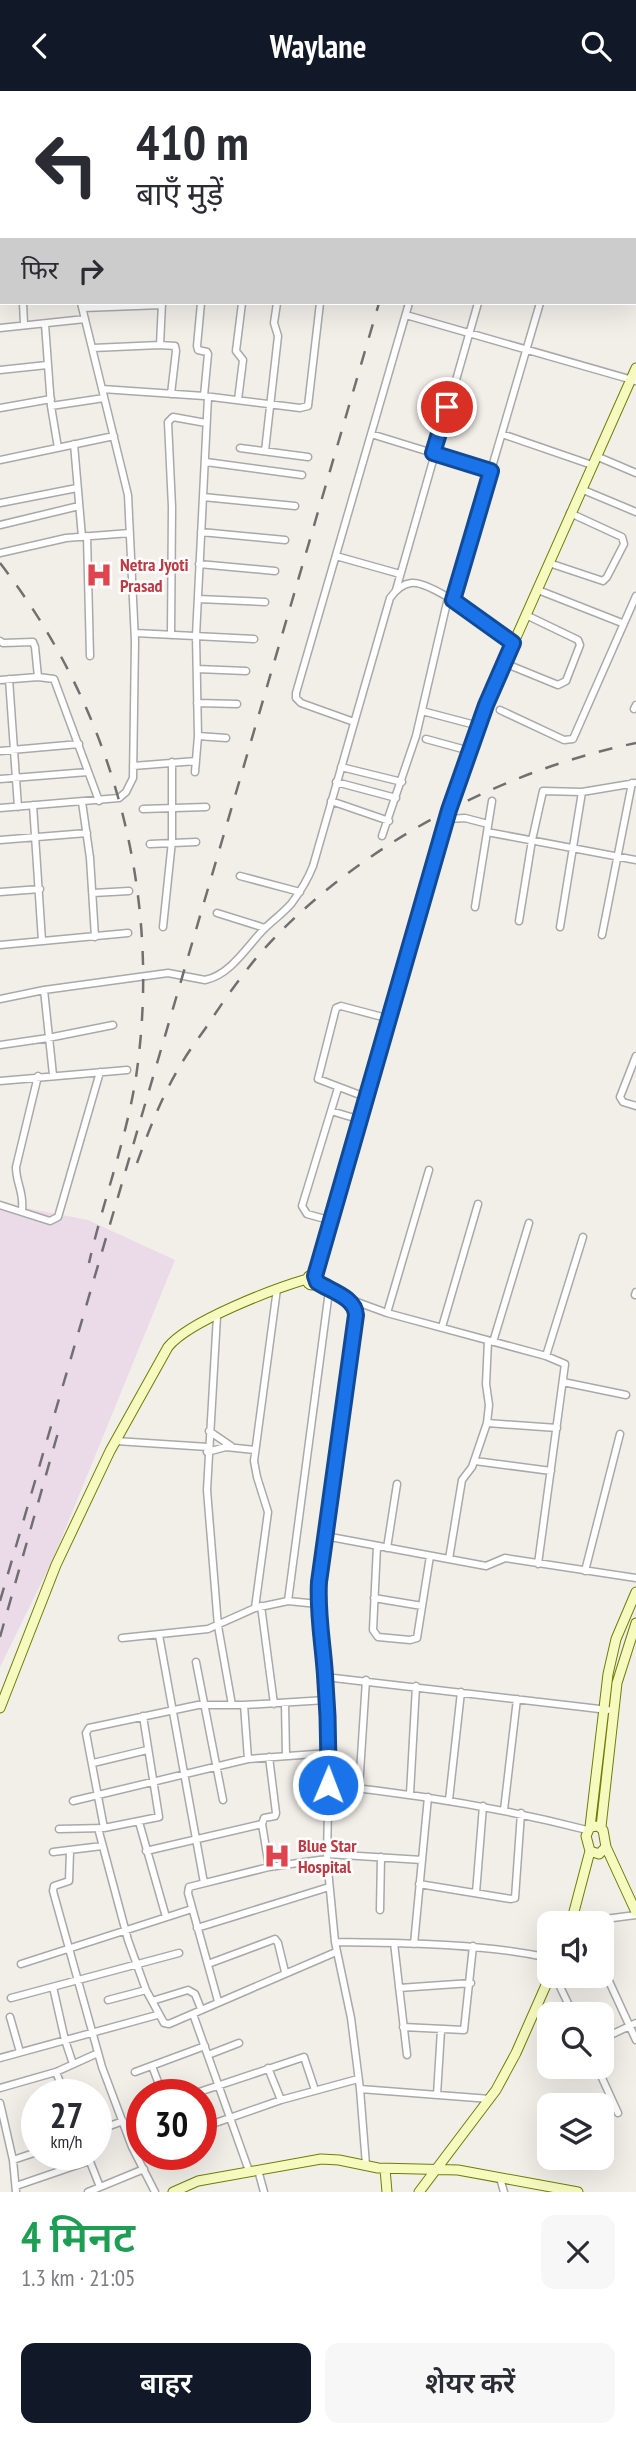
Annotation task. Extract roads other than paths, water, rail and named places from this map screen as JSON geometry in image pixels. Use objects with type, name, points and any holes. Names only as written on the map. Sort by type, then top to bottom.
[{"type":"street","points":[[23,305],[24,324]]},
{"type":"street","points":[[0,808],[119,798],[126,792],[133,778],[135,633],[128,495],[82,305]]},
{"type":"street","points":[[160,345],[162,305]]},
{"type":"street","points":[[195,772],[198,736],[196,636],[206,462],[208,354],[198,350],[197,346],[201,305]]},
{"type":"street","points":[[238,400],[243,358],[238,356],[236,351],[242,305]]},
{"type":"street","points":[[265,451],[278,336],[274,323],[277,305]]},
{"type":"street","points":[[102,389],[300,408],[307,406],[320,305]]},
{"type":"street","points":[[354,722],[301,703],[296,698],[409,305]]},
{"type":"street","points":[[0,999],[168,973],[211,979],[229,967],[300,892],[313,866],[477,305]]},
{"type":"street","points":[[382,836],[401,782],[451,599],[539,305]]},
{"type":"street","points":[[406,315],[634,380]]},
{"type":"street","points":[[0,328],[85,319]]},
{"type":"street","points":[[45,324],[47,365],[58,448]]},
{"type":"street","points":[[93,348],[172,345],[176,348],[171,394]]},
{"type":"street","points":[[0,370],[47,365]]},
{"type":"street","points":[[313,1279],[368,1098],[447,819],[470,751],[504,663],[594,460],[634,380],[636,368]]},
{"type":"street","points":[[0,408],[104,398]]},
{"type":"street","points":[[171,635],[172,507],[168,422],[173,417],[206,423]]},
{"type":"street","points":[[371,434],[491,471]]},
{"type":"street","points":[[502,434],[636,473]]},
{"type":"street","points":[[0,460],[114,436]]},
{"type":"street","points":[[74,444],[79,506],[85,536],[90,656]]},
{"type":"street","points":[[240,448],[308,457]]},
{"type":"street","points":[[206,462],[302,475]]},
{"type":"street","points":[[0,503],[77,488]]},
{"type":"street","points":[[581,489],[636,512]]},
{"type":"street","points":[[203,497],[295,506]]},
{"type":"street","points":[[0,525],[79,506]]},
{"type":"street","points":[[549,563],[603,581],[624,544],[622,537],[570,513]]},
{"type":"street","points":[[201,532],[285,540]]},
{"type":"street","points":[[0,553],[85,536],[130,533]]},
{"type":"street","points":[[336,556],[400,574]]},
{"type":"street","points":[[200,564],[275,571]]},
{"type":"street","points":[[396,590],[415,582],[451,599],[513,643]]},
{"type":"street","points":[[538,590],[622,623]]},
{"type":"street","points":[[500,710],[564,740],[573,739],[622,623],[633,612],[636,596]]},
{"type":"street","points":[[198,599],[265,602]]},
{"type":"street","points":[[504,663],[558,685],[566,681],[580,645],[578,640],[526,615]]},
{"type":"street","points":[[135,633],[254,639]]},
{"type":"street","points":[[0,641],[33,642],[38,677]]},
{"type":"street","points":[[197,669],[246,671]]},
{"type":"street","points":[[0,680],[51,677],[57,684],[99,801]]},
{"type":"street","points":[[9,679],[18,807]]},
{"type":"street","points":[[197,703],[237,704]]},
{"type":"street","points":[[422,711],[479,726]]},
{"type":"street","points":[[198,736],[226,738]]},
{"type":"street","points":[[426,739],[470,751]]},
{"type":"street","points":[[0,751],[79,744]]},
{"type":"street","points":[[133,767],[196,761]]},
{"type":"street","points":[[163,927],[172,841],[172,762]]},
{"type":"street","points":[[341,767],[401,782]]},
{"type":"street","points":[[0,779],[88,772]]},
{"type":"street","points":[[337,782],[396,798]]},
{"type":"street","points":[[519,921],[543,792],[582,792],[634,783],[602,935]]},
{"type":"street","points":[[560,927],[582,792]]},
{"type":"street","points":[[331,801],[388,821]]},
{"type":"street","points":[[475,907],[492,801]]},
{"type":"street","points":[[82,802],[93,893],[95,937]]},
{"type":"street","points":[[33,805],[42,941]]},
{"type":"street","points":[[143,809],[206,807]]},
{"type":"street","points":[[447,819],[465,818],[488,828],[532,840],[636,860]]},
{"type":"street","points":[[0,840],[87,833]]},
{"type":"street","points":[[150,844],[196,842]]},
{"type":"street","points":[[240,876],[300,892]]},
{"type":"street","points":[[0,892],[40,889]]},
{"type":"street","points":[[93,893],[129,891]]},
{"type":"street","points":[[216,913],[265,928]]},
{"type":"street","points":[[0,945],[128,933]]},
{"type":"street","points":[[44,991],[53,1075]]},
{"type":"street","points":[[368,1098],[319,1081],[317,1076],[336,1008],[341,1006],[390,1019]]},
{"type":"street","points":[[0,1045],[113,1025]]},
{"type":"street","points":[[636,1056],[620,1097],[622,1101],[636,1106]]},
{"type":"street","points":[[0,1081],[127,1070]]},
{"type":"street","points":[[0,1204],[50,1221],[58,1217],[100,1072]]},
{"type":"street","points":[[22,1210],[24,1197],[16,1167],[38,1076]]},
{"type":"street","points":[[332,1221],[307,1214],[302,1206],[338,1088]]},
{"type":"street","points":[[331,1111],[361,1120]]},
{"type":"street","points":[[387,1313],[429,1170]]},
{"type":"street","points":[[442,1327],[478,1204]]},
{"type":"street","points":[[449,1559],[462,1479],[469,1473],[475,1461],[487,1423],[489,1405],[486,1384],[491,1341],[529,1223]]},
{"type":"street","points":[[546,1356],[583,1237]]},
{"type":"street","points":[[0,1708],[56,1565],[116,1441],[168,1347],[181,1333],[277,1288],[313,1279],[350,1300],[387,1313],[546,1356],[565,1364],[538,1564]]},
{"type":"street","points":[[274,1704],[258,1607],[268,1512],[255,1470],[255,1450],[277,1288]]},
{"type":"street","points":[[288,1601],[329,1290]]},
{"type":"street","points":[[350,1300],[355,1305],[356,1315],[318,1604],[329,1753],[329,1887],[336,1952],[351,2018],[366,2165]]},
{"type":"street","points":[[217,1316],[207,1490],[218,1626],[232,1705]]},
{"type":"street","points":[[563,1382],[626,1395]]},
{"type":"street","points":[[487,1423],[557,1428]]},
{"type":"street","points":[[209,1431],[233,1447]]},
{"type":"street","points":[[585,1571],[620,1434]]},
{"type":"street","points":[[116,1441],[208,1450],[233,1447],[255,1450]]},
{"type":"street","points":[[475,1461],[551,1471]]},
{"type":"street","points":[[387,1548],[397,1484]]},
{"type":"street","points":[[325,1536],[486,1566],[505,1558],[636,1578]]},
{"type":"street","points":[[377,1546],[373,1630],[378,1637],[415,1640],[430,1556]]},
{"type":"street","points":[[606,1847],[599,1854],[590,1851],[587,1847],[589,1828],[608,1711],[616,1639],[636,1592]]},
{"type":"street","points":[[374,1598],[422,1606]]},
{"type":"street","points":[[122,1638],[203,1630],[258,1607],[288,1601],[318,1604]]},
{"type":"street","points":[[614,1917],[636,1913],[606,1847],[606,1837],[601,1827],[608,1711],[636,1623]]},
{"type":"street","points":[[159,1635],[204,1883]]},
{"type":"street","points":[[196,1662],[223,1800]]},
{"type":"street","points":[[325,1677],[608,1711]]},
{"type":"street","points":[[359,1788],[366,1680]]},
{"type":"street","points":[[410,1794],[416,1686]]},
{"type":"street","points":[[449,1800],[461,1692]]},
{"type":"street","points":[[504,1810],[517,1699]]},
{"type":"street","points":[[326,1700],[203,1705],[89,1728],[86,1733],[99,1795],[102,1846],[125,1929],[146,1990],[158,2015],[166,2024],[336,1952]]},
{"type":"street","points":[[285,1703],[286,1756]]},
{"type":"street","points":[[244,1705],[248,1759]]},
{"type":"street","points":[[59,1829],[101,1828],[159,1817],[142,1716]]},
{"type":"street","points":[[93,1763],[147,1750]]},
{"type":"street","points":[[73,1801],[248,1759],[329,1753]]},
{"type":"street","points":[[269,1757],[276,1813],[275,1816],[264,1818],[262,1824],[269,1867]]},
{"type":"street","points":[[328,1785],[449,1800],[589,1828],[601,1827]]},
{"type":"street","points":[[414,1944],[428,1797]]},
{"type":"street","points":[[476,1893],[483,1806]]},
{"type":"street","points":[[419,1884],[511,1899],[516,1896],[521,1813]]},
{"type":"street","points":[[139,1822],[166,1917]]},
{"type":"street","points":[[146,1851],[262,1824]]},
{"type":"street","points":[[53,1852],[102,1846]]},
{"type":"street","points":[[70,1851],[69,1881],[53,1889],[98,2053],[126,2128]]},
{"type":"street","points":[[574,1911],[590,1851]]},
{"type":"street","points":[[218,2001],[188,1889],[269,1867],[327,1856],[422,1860]]},
{"type":"street","points":[[380,1910],[381,1857]]},
{"type":"street","points":[[197,1928],[329,1887]]},
{"type":"street","points":[[575,1907],[577,1911]]},
{"type":"street","points":[[21,1964],[192,1909]]},
{"type":"street","points":[[208,1964],[275,1939],[285,1972]]},
{"type":"street","points":[[335,1942],[473,1946],[537,1955]]},
{"type":"street","points":[[394,1943],[407,2055]]},
{"type":"street","points":[[403,2027],[464,2030],[473,1946]]},
{"type":"street","points":[[12,1998],[179,1953]]},
{"type":"street","points":[[399,1987],[471,1983]]},
{"type":"street","points":[[53,1986],[73,2064]]},
{"type":"street","points":[[419,2192],[490,2099],[547,1988]]},
{"type":"street","points":[[614,1988],[633,2025],[636,2040]]},
{"type":"street","points":[[108,2000],[146,1990]]},
{"type":"street","points":[[152,2001],[188,1990],[195,1994],[201,2009]]},
{"type":"street","points":[[193,2014],[231,2119],[264,2192]]},
{"type":"street","points":[[0,2058],[158,2015]]},
{"type":"street","points":[[10,2017],[20,2052]]},
{"type":"street","points":[[614,2034],[633,2025]]},
{"type":"street","points":[[437,2095],[441,2030]]},
{"type":"street","points":[[208,2055],[239,2043]]},
{"type":"street","points":[[135,2072],[205,2046]]},
{"type":"street","points":[[0,2088],[57,2072],[98,2053]]},
{"type":"street","points":[[219,2085],[304,2057],[315,2090]]},
{"type":"street","points":[[152,2066],[157,2079]]},
{"type":"street","points":[[268,2068],[281,2100]]},
{"type":"street","points":[[57,2072],[59,2079]]},
{"type":"street","points":[[217,2123],[281,2100],[358,2079]]},
{"type":"street","points":[[602,2079],[618,2113]]},
{"type":"street","points":[[360,2089],[490,2099]]},
{"type":"street","points":[[0,2103],[13,2160],[16,2189],[60,2170]]},
{"type":"street","points":[[112,2125],[123,2121]]},
{"type":"street","points":[[13,2160],[21,2157]]},
{"type":"street","points":[[173,2192],[190,2189],[198,2181],[321,2159],[385,2169],[436,2168],[578,2192]]},
{"type":"street","points":[[385,2169],[387,2192]]},
{"type":"street","points":[[93,2170],[100,2187]]},
{"type":"street","points":[[88,2192],[142,2170]]},
{"type":"street","points":[[144,2170],[155,2192]]},
{"type":"street","points":[[500,2178],[504,2192]]},
{"type":"railway","points":[[0,1601],[378,305]]},
{"type":"railway","points":[[0,563],[39,619],[73,679],[100,742],[120,806],[135,872],[142,940],[143,1008],[136,1077],[89,1263]]},
{"type":"railway","points":[[137,1163],[173,1077],[225,1000],[257,957],[294,918],[336,882],[430,820],[480,795],[532,773],[636,743]]},
{"type":"railway","points":[[0,1637],[59,1429]]},
{"type":"place","name":"Netra Jyoti Prasad","points":[[99,575]]},
{"type":"place","name":"Blue Star Hospital","points":[[277,1856]]}]
